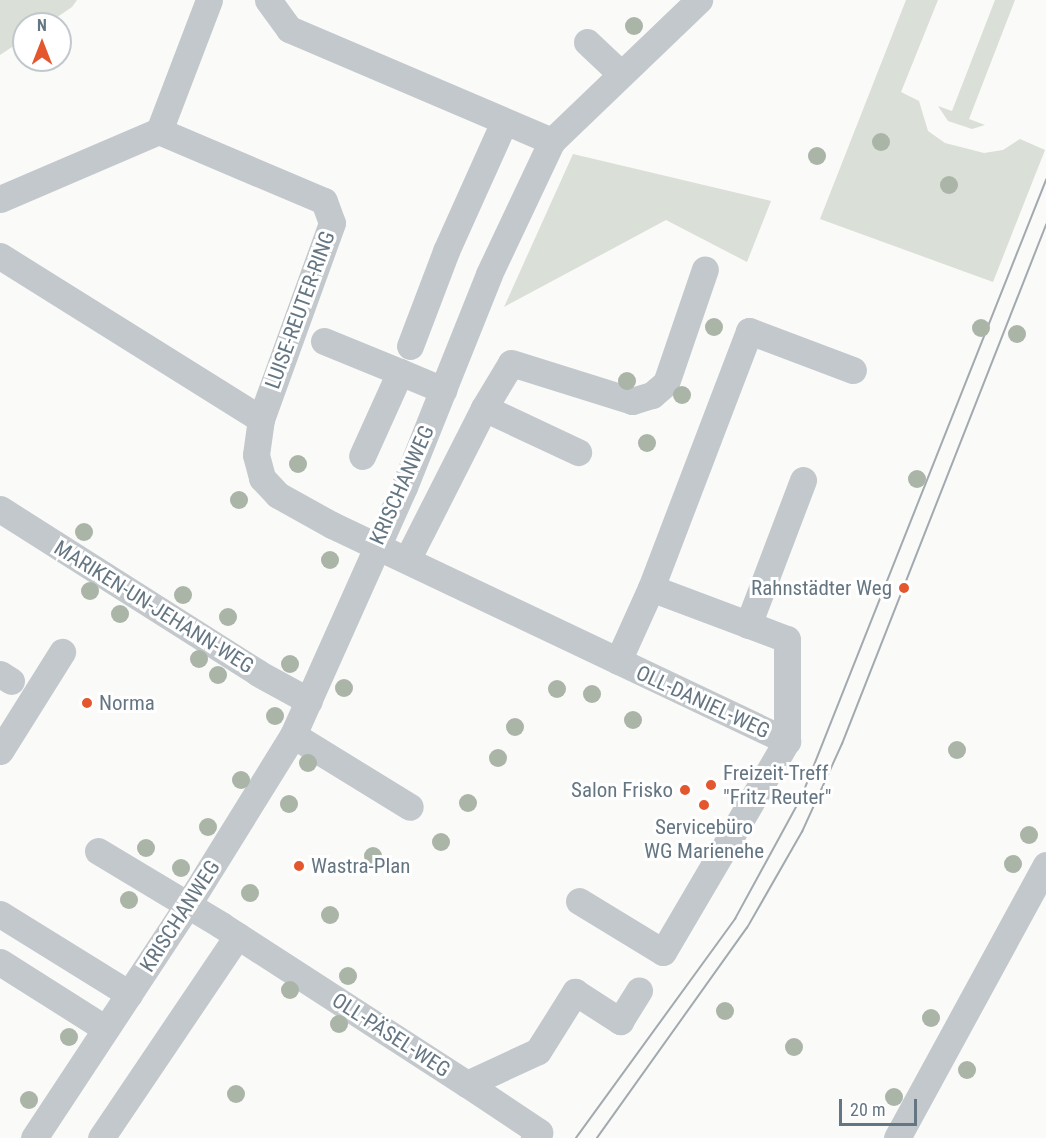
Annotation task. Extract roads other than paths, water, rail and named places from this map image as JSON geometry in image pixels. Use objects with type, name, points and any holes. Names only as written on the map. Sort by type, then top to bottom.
[{"type":"street","points":[[0,199],[159,131],[209,0]]},
{"type":"street","points":[[268,0],[289,29],[552,141]]},
{"type":"street","name":"KRISCHANWEG","points":[[34,1138],[187,906],[293,735],[443,390],[489,274],[552,141],[699,0]]},
{"type":"street","points":[[587,42],[621,74]]},
{"type":"street","points":[[410,346],[446,251],[504,122]]},
{"type":"street","name":"LUISE-REUTER-RING","points":[[159,131],[324,201],[332,224],[261,419],[256,455],[262,478],[270,487],[301,508],[376,544]]},
{"type":"street","name":"LUISE-REUTER-RING","points":[[0,256],[261,419]]},
{"type":"street","points":[[408,558],[484,408],[511,363],[632,401],[652,395],[666,383],[705,269]]},
{"type":"street","points":[[618,661],[651,588],[749,331],[854,370]]},
{"type":"street","points":[[324,340],[443,390]]},
{"type":"street","points":[[362,456],[400,372]]},
{"type":"street","points":[[484,408],[578,452]]},
{"type":"street","points":[[748,625],[803,480]]},
{"type":"street","name":"MARIKEN-UN-JEHANN-WEG","points":[[0,509],[258,673],[309,701]]},
{"type":"street","name":"OLL-DANIEL-WEG","points":[[376,544],[787,741],[663,952],[579,901]]},
{"type":"street","points":[[651,588],[787,639],[787,741]]},
{"type":"street","points":[[0,751],[62,652]]},
{"type":"street","points":[[293,735],[410,807]]},
{"type":"street","name":"OLL-PÄSEL-WEG","points":[[98,851],[237,936],[539,1132],[534,1138]]},
{"type":"street","points":[[897,1138],[1046,865]]},
{"type":"street","name":"KRISCHANWEG","points":[[0,914],[129,994]]},
{"type":"street","points":[[101,1138],[237,936]]},
{"type":"street","points":[[0,962],[106,1029]]},
{"type":"street","points":[[466,1084],[538,1051],[576,992],[620,1021],[639,991]]},
{"type":"tram line","points":[[576,1138],[735,919],[801,798],[1046,180]]},
{"type":"tram line","points":[[597,1138],[747,928],[802,832],[842,744],[1046,225]]},
{"type":"place","name":"Rahnstädter Weg","points":[[904,588]]},
{"type":"place","name":"Norma","points":[[87,703]]},
{"type":"place","name":"Freizeit-Treff \"Fritz Reuter\"","points":[[711,785]]},
{"type":"place","name":"Salon Frisko","points":[[685,790]]},
{"type":"place","name":"Servicebüro WG Marienehe","points":[[704,805]]},
{"type":"place","name":"Wastra-Plan","points":[[299,866]]}]
